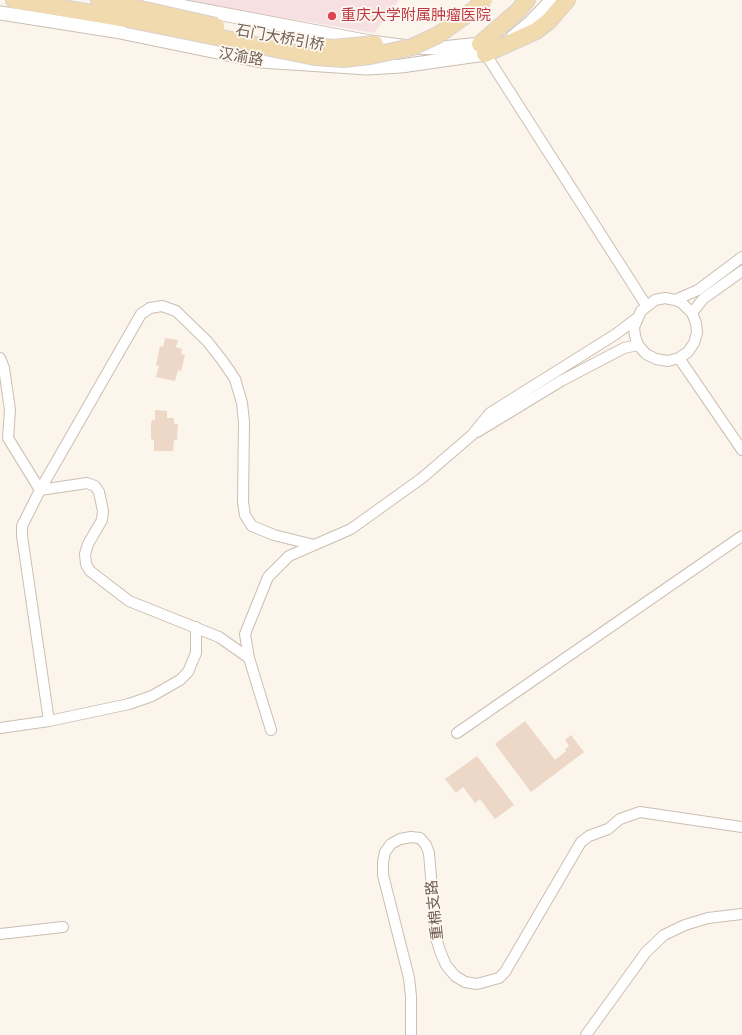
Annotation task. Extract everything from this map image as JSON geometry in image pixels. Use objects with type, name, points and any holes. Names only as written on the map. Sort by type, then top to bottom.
[{"type":"main road","points":[[0,2],[17,0],[127,12]]},
{"type":"main road","points":[[99,0],[127,12]]},
{"type":"main road","name":"石门大桥引桥","points":[[127,12],[296,44],[333,48],[366,46],[408,38],[434,25],[471,0]]},
{"type":"main road","name":"石门大桥引桥","points":[[127,12],[308,56],[343,59],[370,56],[412,47],[438,35],[475,9],[484,0]]},
{"type":"main road","points":[[482,49],[527,0]]},
{"type":"main road","points":[[482,49],[536,32],[549,21],[567,0]]},
{"type":"street","name":"汉渝路","points":[[149,0],[401,46],[482,49]]},
{"type":"street","name":"汉渝路","points":[[0,13],[115,31],[261,61],[367,68],[435,63],[482,49],[536,0]]},
{"type":"street","points":[[552,0],[516,35],[482,49],[646,305]]},
{"type":"street","points":[[675,300],[698,290],[742,257]]},
{"type":"street","points":[[692,313],[703,299],[742,271]]},
{"type":"street","points":[[472,435],[490,413],[616,334],[636,318],[646,305],[655,300],[665,298],[675,300],[682,303],[692,313],[696,323],[697,333],[694,343],[688,352],[679,358],[668,361],[656,359],[646,354],[638,345],[634,327],[636,318]]},
{"type":"street","points":[[50,721],[22,536],[22,526],[40,490],[141,314],[150,308],[162,306],[176,311],[207,341],[235,379],[242,403],[244,422],[243,502],[245,514],[252,526],[274,535],[314,545]]},
{"type":"street","points":[[271,730],[249,658],[244,634],[268,577],[289,556],[351,529],[422,478],[472,435],[560,381],[624,348],[638,345]]},
{"type":"street","points":[[0,358],[4,368],[10,410],[8,438],[40,490]]},
{"type":"street","points":[[679,358],[742,450]]},
{"type":"street","points":[[40,490],[87,483],[95,486],[99,492],[103,511],[102,520],[88,544],[85,554],[86,564],[90,571],[129,601],[219,637],[249,658]]},
{"type":"street","points":[[457,733],[742,536]]},
{"type":"street","points":[[0,728],[50,721],[129,704],[152,696],[180,680],[188,672],[193,664],[196,653],[196,627]]},
{"type":"street","name":"重棉支路","points":[[411,1035],[412,996],[409,978],[384,874],[384,857],[390,844],[400,839],[411,837],[420,838],[426,845],[429,853],[436,938],[440,951],[446,965],[455,976],[465,982],[477,984],[499,978],[505,972],[581,842],[589,836],[608,829],[620,819],[640,812],[742,827]]},
{"type":"street","points":[[586,1035],[646,952],[664,935],[685,925],[708,918],[742,914]]},
{"type":"street","points":[[0,934],[62,927]]},
{"type":"shaded area","name":"重庆大学附属肿瘤医院","points":[[179,0],[399,0],[374,33]]},
{"type":"building","points":[[165,338],[178,340],[176,347],[182,349],[181,354],[185,355],[181,371],[178,370],[175,381],[156,377],[159,366],[156,365],[160,346],[163,347]]},
{"type":"building","points":[[155,410],[167,411],[167,418],[174,418],[174,424],[178,424],[177,440],[174,440],[173,451],[154,451],[154,440],[151,439],[151,423],[152,420],[155,420]]},
{"type":"building","points":[[525,721],[555,760],[566,751],[565,749],[569,746],[565,740],[571,735],[584,752],[531,792],[495,744]]},
{"type":"building","points":[[477,756],[514,805],[495,819],[480,799],[475,803],[463,787],[456,793],[445,779]]},
{"type":"place","name":"重庆大学附属肿瘤医院","points":[[332,16]]}]
